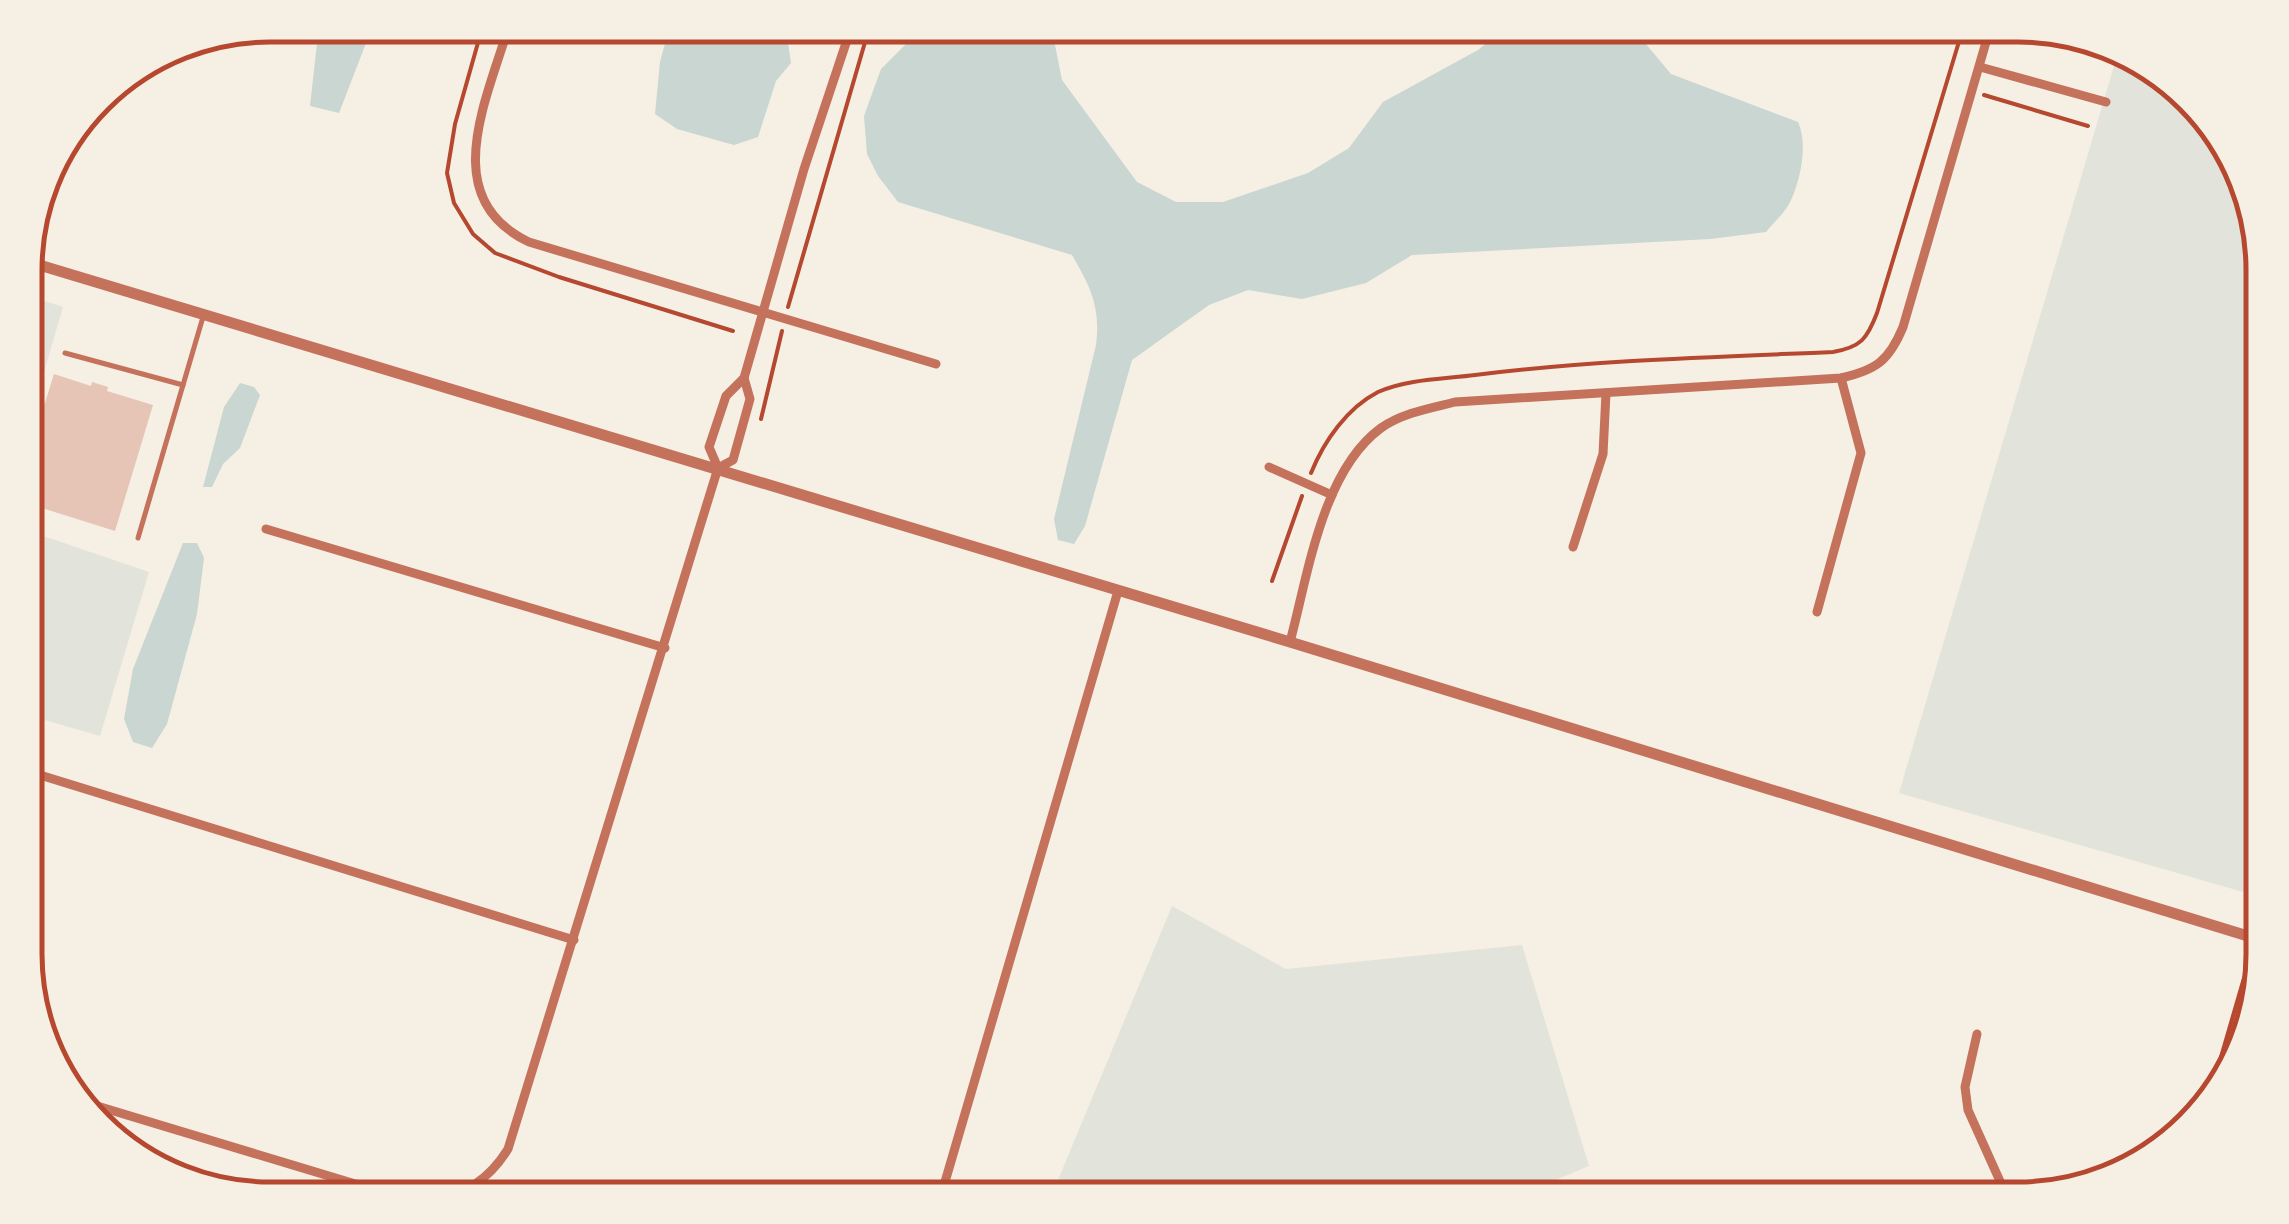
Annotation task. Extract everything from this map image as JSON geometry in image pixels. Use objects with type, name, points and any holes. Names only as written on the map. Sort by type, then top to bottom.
[{"type":"street","points":[[1290,642],[1332,494],[1360,450],[1382,428],[1402,418],[1455,402],[1841,378],[1868,372],[1895,346],[1987,42]]},
{"type":"street","points":[[504,43],[474,146],[478,190],[499,224],[528,242],[936,364]]},
{"type":"street","points":[[480,1182],[508,1149],[718,468],[709,447],[726,396],[744,378],[804,169],[846,43]]},
{"type":"street","points":[[1980,67],[2106,102]]},
{"type":"street","points":[[43,267],[718,468],[2246,934]]},
{"type":"street","points":[[718,468],[733,460],[750,400],[744,378]]},
{"type":"street","points":[[1817,612],[1861,454],[1841,378]]},
{"type":"street","points":[[1573,547],[1603,454],[1606,392]]},
{"type":"street","points":[[1269,467],[1332,494]]},
{"type":"street","points":[[266,528],[664,648]]},
{"type":"street","points":[[945,1182],[1118,590]]},
{"type":"street","points":[[42,776],[574,940]]},
{"type":"street","points":[[1977,1034],[1965,1087],[1968,1110],[2000,1181]]},
{"type":"street","points":[[103,1108],[352,1182]]},
{"type":"lane","points":[[138,538],[204,314]]},
{"type":"lane","points":[[66,353],[183,385]]},
{"type":"path","points":[[1272,581],[1308,483],[1330,437],[1348,414],[1378,393],[1406,384],[1536,368],[1855,348],[1867,338],[1877,313],[1959,42]]},
{"type":"path","points":[[479,43],[455,124],[447,172],[454,203],[473,234],[496,253],[559,278],[733,331]]},
{"type":"path","points":[[761,419],[785,318],[865,43]]},
{"type":"path","points":[[1946,83],[2088,126]]},
{"type":"path","points":[[2221,1058],[2244,978]]},
{"type":"shaded area","points":[[1488,42],[1644,42],[1671,74],[1798,122],[1803,140],[1802,161],[1789,204],[1766,232],[1710,239],[1412,255],[1366,283],[1302,299],[1248,290],[1209,305],[1132,360],[1085,526],[1074,544],[1058,540],[1054,519],[1096,345],[1093,297],[1072,255],[898,202],[867,154],[864,116],[881,69],[907,43],[1055,43],[1062,80],[1137,182],[1176,202],[1223,202],[1308,173],[1349,148],[1383,102]]},
{"type":"shaded area","points":[[317,43],[366,43],[339,113],[310,106]]},
{"type":"shaded area","points":[[665,43],[788,43],[791,63],[776,81],[758,137],[734,145],[677,129],[655,114]]},
{"type":"shaded area","points":[[2115,64],[2169,99],[2208,144],[2229,183],[2245,241],[2246,893],[1899,793]]},
{"type":"shaded area","points":[[43,300],[63,307],[43,376]]},
{"type":"shaded area","points":[[240,383],[254,387],[260,395],[240,448],[223,464],[212,487],[203,487],[224,407]]},
{"type":"shaded area","points":[[43,536],[149,572],[100,736],[42,719]]},
{"type":"shaded area","points":[[183,543],[197,543],[204,558],[197,614],[167,724],[152,748],[133,742],[124,719],[133,669]]},
{"type":"shaded area","points":[[1172,906],[1286,969],[1522,945],[1589,1166],[1552,1181],[1057,1182]]},
{"type":"building","points":[[54,374],[91,386],[92,382],[108,387],[107,391],[153,405],[115,531],[43,508],[43,410]]}]
